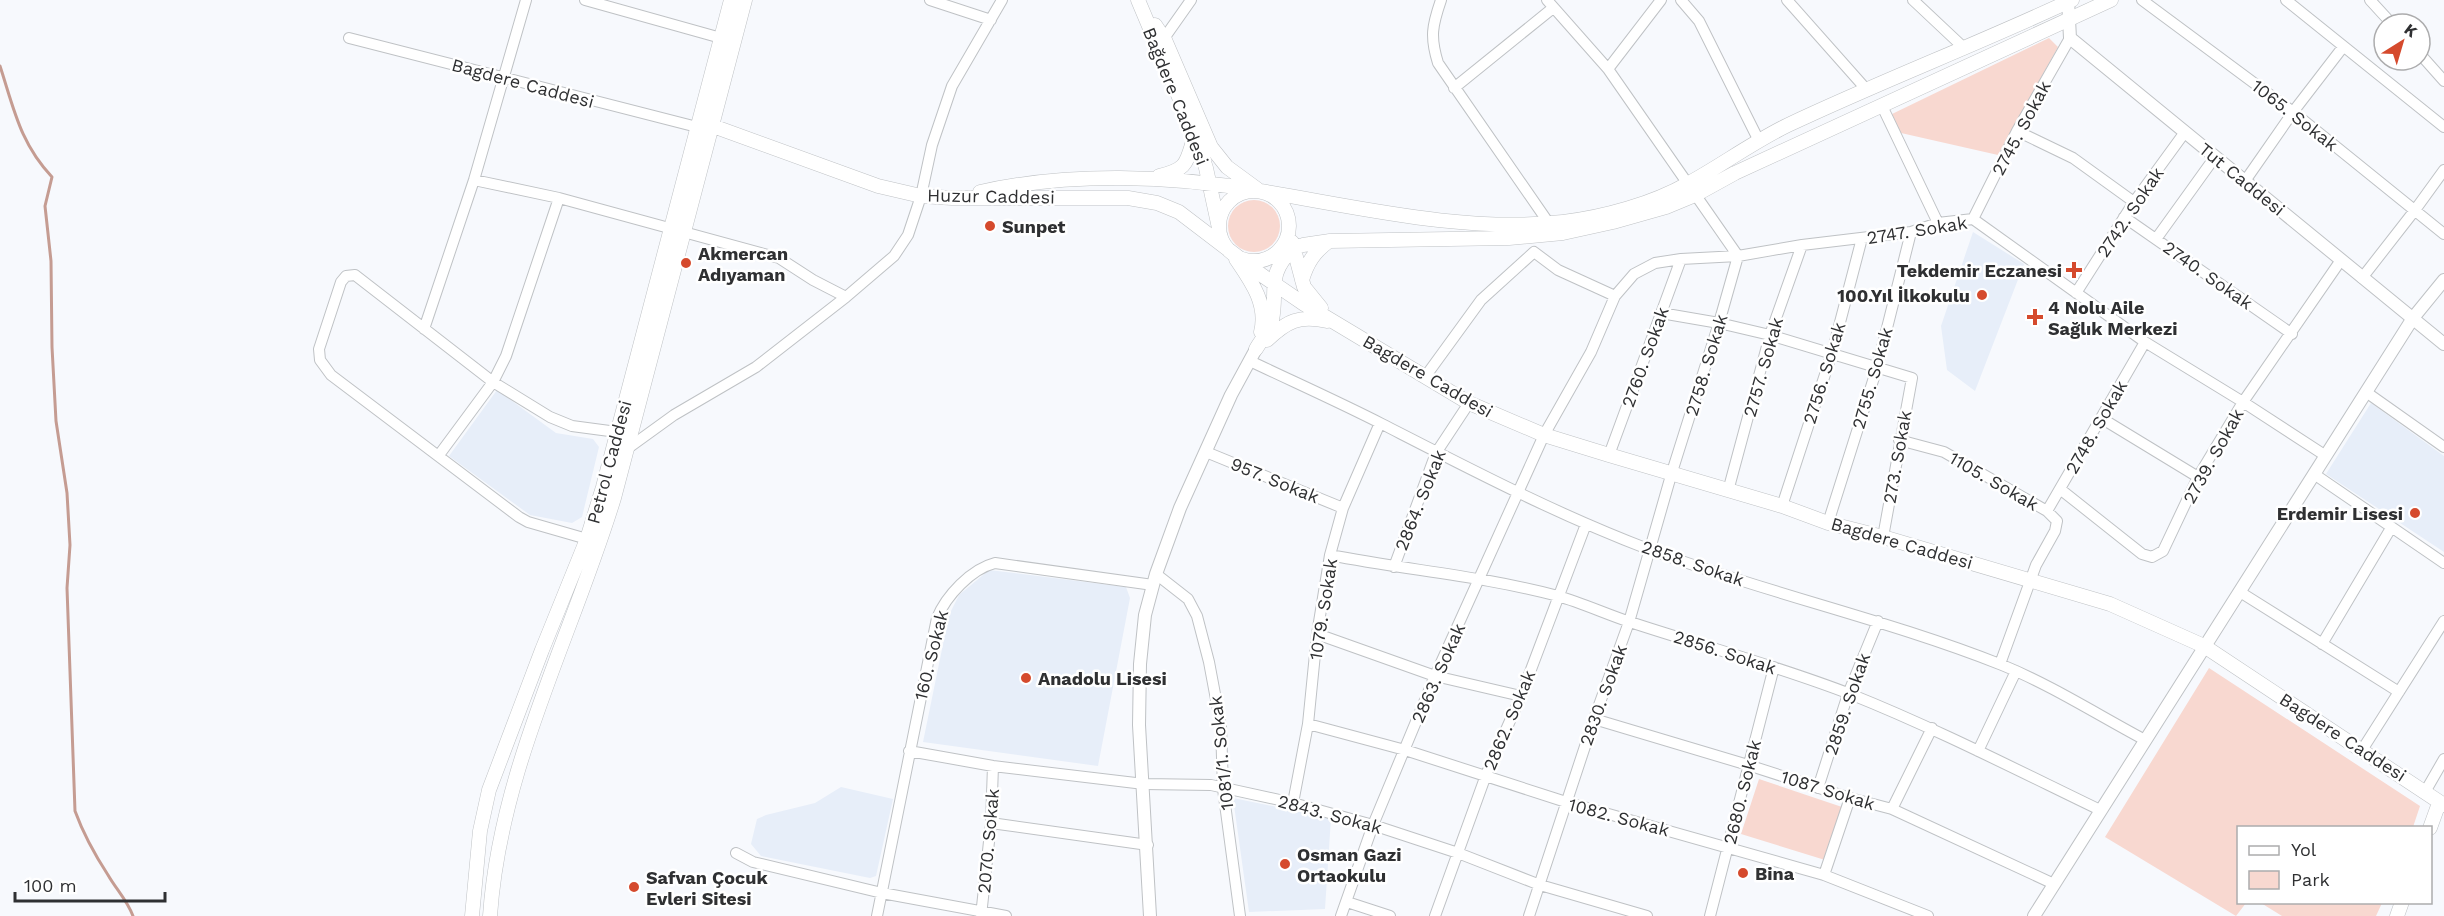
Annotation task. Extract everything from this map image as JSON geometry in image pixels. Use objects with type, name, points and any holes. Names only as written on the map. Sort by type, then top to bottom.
[{"type":"main road","name":"Petrol Caddesi","points":[[472,916],[480,831],[489,790],[587,539],[677,230],[704,126],[721,38],[731,0]]},
{"type":"main road","points":[[704,126],[745,0]]},
{"type":"main road","name":"Bağdere Caddesi","points":[[1138,0],[1211,147],[1227,167],[1258,190]]},
{"type":"main road","points":[[1231,253],[1244,260],[1257,261],[1294,248],[1330,241],[1531,236],[1563,233],[1666,207],[1758,139],[1866,88],[2070,0]]},
{"type":"main road","points":[[952,198],[1017,184],[1085,179],[1146,180],[1258,190],[1422,217],[1519,224],[1606,213],[1691,190],[1735,173],[2111,0]]},
{"type":"main road","name":"Bağdere Caddesi","points":[[1161,44],[1195,135],[1219,228]]},
{"type":"main road","name":"Huzur Caddesi","points":[[704,126],[878,186],[921,196],[1148,200],[1184,215],[1231,253]]},
{"type":"main road","points":[[1146,180],[1175,172],[1181,168],[1195,135]]},
{"type":"main road","points":[[1253,355],[1263,324],[1261,304],[1223,242],[1219,228],[1221,215],[1232,198],[1245,192],[1258,190],[1272,195],[1282,204],[1289,216],[1294,248],[1308,294],[1338,324]]},
{"type":"main road","points":[[490,916],[492,886],[514,782],[556,660],[600,544],[627,449],[677,230]]},
{"type":"main road","points":[[1276,254],[1286,243],[1290,230]]},
{"type":"main road","points":[[1302,280],[1306,266],[1312,257],[1330,241]]},
{"type":"main road","points":[[1253,355],[1271,324],[1274,283],[1279,264],[1294,248]]},
{"type":"main road","points":[[1231,253],[1338,324]]},
{"type":"main road","points":[[1253,355],[1281,327],[1290,322],[1311,318],[1338,324]]},
{"type":"main road","name":"Bagdere Caddesi","points":[[1338,324],[1469,403],[1544,435],[1782,506],[1828,523],[2110,604],[2204,646],[2442,804]]},
{"type":"main road","points":[[2431,826],[2442,804]]},
{"type":"street","points":[[424,329],[461,213],[474,180],[526,0]]},
{"type":"street","points":[[585,0],[721,38]]},
{"type":"street","points":[[930,0],[991,20]]},
{"type":"street","points":[[627,449],[674,416],[756,367],[846,297],[888,262],[899,249],[908,235],[921,196],[932,145],[952,86],[1002,0]]},
{"type":"street","points":[[1161,44],[1191,0]]},
{"type":"street","points":[[1441,0],[1433,22],[1432,42],[1438,63],[1548,222]]},
{"type":"street","points":[[1608,69],[1661,0]]},
{"type":"street","points":[[1680,0],[1699,21],[1758,139]]},
{"type":"street","points":[[1787,0],[1866,88]]},
{"type":"street","points":[[1913,0],[1963,47]]},
{"type":"street","points":[[2070,0],[2067,19],[2070,38]]},
{"type":"street","name":"1065. Sokak","points":[[2142,0],[2293,112],[2444,234]]},
{"type":"street","points":[[2286,0],[2444,127]]},
{"type":"street","points":[[2370,0],[2381,12]]},
{"type":"street","points":[[1454,88],[1550,4],[1608,69],[1738,256]]},
{"type":"street","name":"Bagdere Caddesi","points":[[349,38],[704,126]]},
{"type":"street","name":"2745. Sokak","points":[[1974,219],[2017,131],[2070,38]]},
{"type":"street","name":"Tut Caddesi","points":[[2070,38],[2444,344]]},
{"type":"street","points":[[2245,181],[2293,112],[2343,47]]},
{"type":"street","points":[[2432,68],[2444,81]]},
{"type":"street","points":[[1882,106],[1938,223]]},
{"type":"street","points":[[2017,131],[2073,158],[2134,202]]},
{"type":"street","name":"2742. Sokak","points":[[2076,293],[2134,202],[2185,132]]},
{"type":"street","points":[[2156,239],[2215,157]]},
{"type":"street","points":[[2362,278],[2444,170]]},
{"type":"street","points":[[474,180],[560,198],[779,258],[813,280],[846,297]]},
{"type":"street","points":[[439,455],[494,382],[506,356],[560,198]]},
{"type":"street","name":"2740. Sokak","points":[[2124,217],[2292,334]]},
{"type":"street","name":"2747. Sokak","points":[[1615,296],[1634,274],[1655,263],[1681,259],[1738,256],[1802,245],[1911,232],[1938,223],[1974,219],[2145,342],[2326,456]]},
{"type":"street","name":"2755. Sokak","points":[[1828,523],[1877,368],[1911,232]]},
{"type":"street","points":[[1531,236],[1534,252],[1558,270],[1615,296],[1591,352],[1544,435]]},
{"type":"street","name":"2756. Sokak","points":[[1782,506],[1832,353],[1862,238]]},
{"type":"street","name":"2757. Sokak","points":[[1728,490],[1770,335],[1802,245]]},
{"type":"street","points":[[1425,377],[1481,300],[1534,252]]},
{"type":"street","name":"2758. Sokak","points":[[1672,472],[1738,256]]},
{"type":"street","name":"2760. Sokak","points":[[1609,455],[1681,259]]},
{"type":"street","name":"2739. Sokak","points":[[2060,489],[2142,554],[2152,557],[2163,551],[2198,477],[2243,402],[2341,260]]},
{"type":"street","points":[[587,539],[528,522],[331,375],[320,360],[319,349],[341,282],[351,274],[494,382],[556,421],[572,426],[617,432]]},
{"type":"street","points":[[2034,916],[2413,318],[2444,280]]},
{"type":"street","points":[[1661,314],[1719,323],[1770,335],[1877,368]]},
{"type":"street","name":"2748. Sokak","points":[[2046,511],[2145,342]]},
{"type":"street","points":[[1150,916],[1148,845],[1139,725],[1140,663],[1145,615],[1154,580],[1180,508],[1231,395],[1253,355]]},
{"type":"street","name":"2858. Sokak","points":[[1253,355],[1436,453],[1586,524],[1651,550],[1783,594],[1878,621],[2000,664],[2145,740]]},
{"type":"street","name":"273. Sokak","points":[[1877,368],[1912,378],[1883,537]]},
{"type":"street","points":[[2366,392],[2444,447]]},
{"type":"street","name":"2864. Sokak","points":[[1394,567],[1436,453],[1469,403]]},
{"type":"street","points":[[2101,418],[2198,477]]},
{"type":"street","name":"1079. Sokak","points":[[1293,803],[1308,724],[1317,634],[1330,555],[1343,508],[1380,423]]},
{"type":"street","name":"2863. Sokak","points":[[1341,916],[1373,825],[1435,676],[1544,435]]},
{"type":"street","name":"1105. Sokak","points":[[1899,440],[1944,452],[2046,511],[2056,521],[2055,531],[2036,565],[2031,580]]},
{"type":"street","name":"957. Sokak","points":[[1206,452],[1343,508]]},
{"type":"street","name":"2830. Sokak","points":[[1529,916],[1594,719],[1629,622],[1672,472]]},
{"type":"street","points":[[2314,474],[2444,563]]},
{"type":"street","name":"2862. Sokak","points":[[1435,916],[1486,775],[1521,696],[1586,524]]},
{"type":"street","points":[[2322,644],[2391,528]]},
{"type":"street","name":"2856. Sokak","points":[[1330,555],[1480,579],[1559,596],[1629,622],[1774,667],[1848,693],[1932,728],[2100,810]]},
{"type":"street","name":"160. Sokak","points":[[877,916],[937,618],[949,594],[983,567],[995,563],[1154,580]]},
{"type":"street","name":"1081/1. Sokak","points":[[1154,580],[1188,599],[1197,616],[1209,662],[1221,726],[1223,789],[1240,916]]},
{"type":"street","points":[[2000,664],[2031,580]]},
{"type":"street","points":[[2240,592],[2399,692]]},
{"type":"street","name":"2859. Sokak","points":[[1818,788],[1848,693],[1878,621]]},
{"type":"street","points":[[2362,750],[2444,621]]},
{"type":"street","points":[[1317,634],[1435,676],[1521,696]]},
{"type":"street","name":"2680. Sokak","points":[[1710,916],[1774,667]]},
{"type":"street","points":[[1978,751],[2016,671]]},
{"type":"street","name":"1087 Sokak","points":[[1594,719],[1892,809],[2054,884]]},
{"type":"street","name":"1082. Sokak","points":[[1308,724],[1405,750],[1566,802],[1824,875],[1926,916]]},
{"type":"street","points":[[1892,809],[1932,728]]},
{"type":"street","name":"2843. Sokak","points":[[909,751],[993,766],[1143,784],[1211,785],[1293,803],[1373,825],[1458,853],[1540,885],[1631,914],[1647,916]]},
{"type":"street","points":[[2425,792],[2444,759]]},
{"type":"street","name":"2070. Sokak","points":[[981,914],[991,823],[993,766]]},
{"type":"street","points":[[1824,875],[1850,798]]},
{"type":"street","points":[[991,823],[1148,845]]},
{"type":"street","points":[[736,853],[753,862],[882,893],[981,914],[1006,916]]},
{"type":"street","points":[[1347,902],[1390,916]]},
{"type":"shaded area","name":"100.Yıl İlkokulu","points":[[1973,232],[2024,264],[1975,391],[1947,370],[1941,326]]},
{"type":"shaded area","points":[[497,390],[556,433],[593,439],[599,447],[582,517],[572,523],[530,515],[449,456]]},
{"type":"shaded area","name":"Erdemir Lisesi","points":[[2371,403],[2444,456],[2444,552],[2326,474]]},
{"type":"shaded area","name":"Anadolu Lisesi","points":[[989,570],[1126,587],[1130,598],[1098,766],[923,742],[949,615],[959,595]]},
{"type":"shaded area","points":[[841,787],[893,799],[876,876],[870,878],[761,856],[751,844],[757,819],[815,803]]},
{"type":"shaded area","name":"Osman Gazi Ortaokulu","points":[[1233,798],[1331,818],[1325,909],[1249,912]]},
{"type":"green space","points":[[2049,38],[2058,47],[1998,155],[1901,133],[1892,114]]},
{"type":"green space","points":[[1254,200],[1268,204],[1276,212],[1280,226],[1276,240],[1268,248],[1254,252],[1240,248],[1232,240],[1228,226],[1232,212],[1240,204]]},
{"type":"green space","points":[[2209,668],[2420,806],[2413,826],[2237,826],[2237,904],[2245,904],[2236,916],[2105,837]]},
{"type":"green space","points":[[1759,779],[1842,807],[1825,860],[1741,834]]},
{"type":"green space","points":[[2263,904],[2382,904],[2376,916],[2282,916]]},
{"type":"waterway","points":[[0,66],[25,138],[52,177],[45,206],[51,261],[56,421],[67,493],[70,545],[67,588],[75,811],[94,852],[133,916]]},
{"type":"place","name":"Sunpet","points":[[990,226]]},
{"type":"place","name":"Akmercan Adıyaman","points":[[686,263]]},
{"type":"place","name":"Tekdemir Eczanesi","points":[[2074,270]]},
{"type":"place","name":"100.Yıl İlkokulu","points":[[1982,295]]},
{"type":"place","name":"4 Nolu Aile Sağlık Merkezi","points":[[2035,317]]},
{"type":"place","name":"Erdemir Lisesi","points":[[2415,513]]},
{"type":"place","name":"Anadolu Lisesi","points":[[1026,678]]},
{"type":"place","name":"Osman Gazi Ortaokulu","points":[[1285,864]]},
{"type":"place","name":"Bina","points":[[1743,873]]},
{"type":"place","name":"Safvan Çocuk Evleri Sitesi","points":[[634,887]]}]
